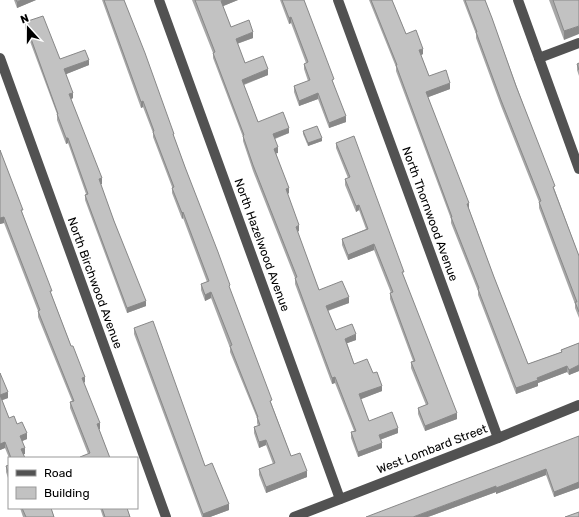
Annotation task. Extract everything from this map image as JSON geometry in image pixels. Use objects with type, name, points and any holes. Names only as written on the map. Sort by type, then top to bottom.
[{"type":"street","name":"North Hazelwood Avenue","points":[[159,0],[340,499]]},
{"type":"street","name":"North Thornwood Avenue","points":[[338,0],[498,438]]},
{"type":"street","points":[[518,0],[579,169]]},
{"type":"street","points":[[539,58],[579,43]]},
{"type":"street","name":"North Birchwood Avenue","points":[[0,58],[166,517]]},
{"type":"street","name":"West Lombard Street","points":[[294,517],[579,405]]},
{"type":"building","points":[[104,0],[124,0],[145,53],[185,167],[218,252],[230,285],[229,286],[272,400],[270,401],[291,456],[300,453],[307,471],[266,487],[259,469],[275,463],[266,440],[259,442],[254,427],[260,425],[258,417],[230,346],[232,345],[211,292],[205,295],[201,284],[209,281],[183,212],[182,213],[172,188],[174,187],[153,132],[154,131],[143,101],[141,102]]},
{"type":"building","points":[[195,0],[224,0],[221,1],[231,27],[249,20],[253,32],[236,39],[245,63],[263,56],[268,69],[242,80],[258,122],[283,112],[289,128],[273,134],[278,147],[274,149],[289,188],[286,189],[299,225],[296,227],[319,290],[342,281],[349,297],[326,306],[336,330],[352,324],[356,334],[345,339],[354,364],[367,359],[373,373],[377,372],[382,386],[359,394],[369,421],[392,412],[398,428],[379,435],[382,443],[358,452],[351,432],[356,431],[335,377],[332,378],[295,278],[297,277],[253,165],[243,136],[244,135],[213,53],[215,52]]},
{"type":"building","points":[[282,0],[304,0],[334,79],[332,80],[346,116],[329,123],[318,93],[299,101],[294,86],[310,80],[304,64],[308,62],[291,17],[289,18]]},
{"type":"building","points":[[371,0],[392,0],[406,34],[416,30],[423,49],[419,50],[429,76],[446,70],[450,83],[426,92],[469,203],[467,204],[494,277],[528,364],[562,352],[561,350],[579,343],[579,365],[569,370],[567,366],[537,378],[538,380],[516,388],[451,217],[397,65]]},
{"type":"building","points":[[465,0],[485,0],[516,86],[555,186],[553,187],[579,256],[579,312],[575,302],[577,302],[539,202],[541,201],[501,100]]},
{"type":"building","points":[[553,0],[579,0],[579,26],[564,31]]},
{"type":"building","points":[[43,16],[60,59],[85,50],[89,60],[64,69],[73,93],[69,94],[102,178],[99,179],[146,301],[127,308],[85,195],[88,194],[68,138],[66,138],[57,114],[25,22]]},
{"type":"building","points":[[317,126],[322,138],[308,143],[303,131]]},
{"type":"building","points":[[354,136],[404,272],[402,272],[457,413],[425,426],[418,408],[428,404],[411,362],[415,361],[390,293],[393,292],[374,244],[348,255],[342,239],[368,229],[359,205],[356,206],[345,179],[350,177],[336,143]]},
{"type":"building","points":[[0,150],[52,291],[50,291],[71,346],[73,346],[85,377],[82,378],[100,423],[97,424],[110,457],[80,457],[90,453],[70,402],[74,401],[38,311],[40,310],[4,217],[0,218]]},
{"type":"building","points":[[153,321],[205,466],[212,463],[229,504],[203,514],[134,328]]},
{"type":"building","points":[[0,373],[8,392],[0,395]]},
{"type":"building","points":[[0,395],[9,418],[14,416],[17,424],[22,422],[27,433],[20,436],[25,448],[21,449],[25,457],[11,457],[5,442],[0,444]]},
{"type":"building","points":[[579,436],[579,482],[554,492],[546,469],[413,517],[366,517]]},
{"type":"building","points":[[22,509],[51,509],[54,517],[26,517]]},
{"type":"building","points":[[102,509],[127,509],[130,517],[105,517]]},
{"type":"building","points":[[579,512],[579,517],[565,517]]}]
